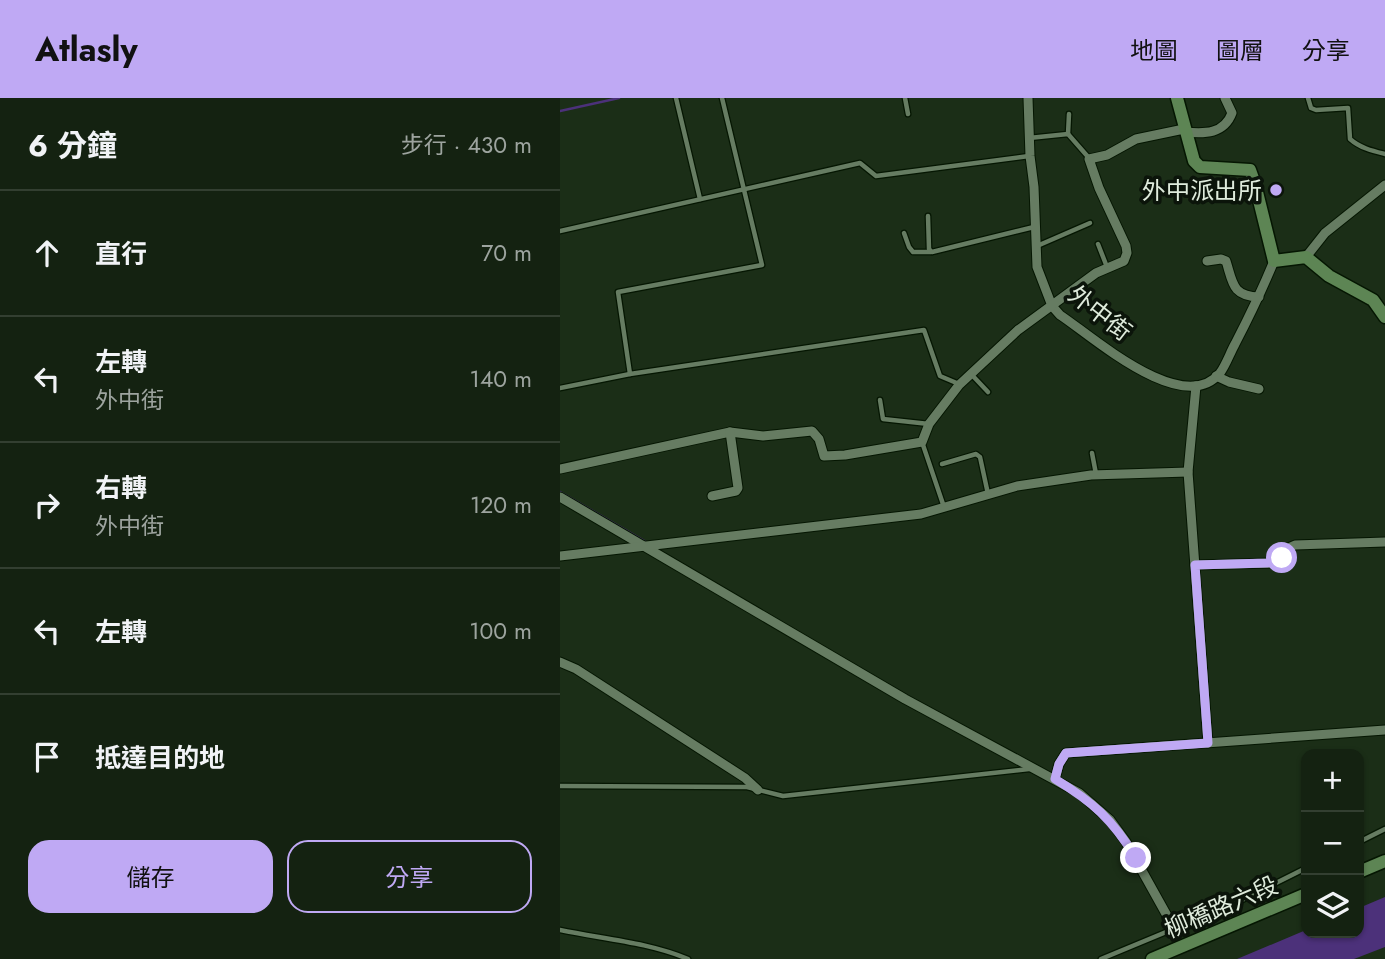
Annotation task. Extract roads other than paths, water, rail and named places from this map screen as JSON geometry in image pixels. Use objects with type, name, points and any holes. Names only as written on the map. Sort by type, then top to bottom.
[{"type":"street","name":"外中街","points":[[1028,98],[1037,267],[1052,306],[1060,315],[1139,371],[1156,379],[1196,386]]},
{"type":"street","points":[[1177,98],[1194,161],[1200,167],[1250,170],[1274,261],[1259,297],[1216,376],[1203,385],[1196,386],[1188,472],[1208,743]]},
{"type":"street","points":[[560,469],[730,432],[763,436],[812,431],[819,439],[824,456],[922,442],[929,424],[960,385],[1018,330],[1096,273],[1124,261],[1127,253],[1089,159],[1107,155],[1136,139],[1185,130],[1212,132],[1223,127],[1232,113],[1225,98]]},
{"type":"street","points":[[1274,261],[1306,257],[1325,233],[1385,185]]},
{"type":"street","points":[[1306,257],[1329,276],[1373,300],[1385,317]]},
{"type":"street","points":[[1207,261],[1226,261],[1233,286],[1238,292],[1259,297]]},
{"type":"street","points":[[1216,376],[1229,382],[1259,388]]},
{"type":"street","points":[[712,496],[736,491],[738,488],[730,432]]},
{"type":"street","points":[[560,556],[921,514],[1017,486],[1096,475],[1188,472]]},
{"type":"street","points":[[560,497],[905,699],[1079,793],[1110,820],[1136,858],[1175,930]]},
{"type":"street","points":[[1195,565],[1277,562],[1286,550],[1295,545],[1385,542]]},
{"type":"street","points":[[560,662],[576,669],[746,778],[758,790]]},
{"type":"street","points":[[1055,779],[1059,764],[1066,753],[1385,730]]},
{"type":"street","points":[[1364,870],[1385,861]]},
{"type":"street","name":"柳橋路六段","points":[[1152,959],[1301,896]]},
{"type":"lane","points":[[676,98],[700,199]]},
{"type":"lane","points":[[630,374],[618,292],[762,265],[722,98]]},
{"type":"lane","points":[[905,98],[908,114]]},
{"type":"lane","points":[[1308,98],[1311,108],[1316,110],[1348,108],[1350,139],[1368,150],[1385,154]]},
{"type":"lane","points":[[1069,114],[1068,134],[1089,159]]},
{"type":"lane","points":[[1029,138],[1068,134]]},
{"type":"lane","points":[[560,231],[860,163],[876,176],[1030,156]]},
{"type":"lane","points":[[928,216],[929,249],[932,252]]},
{"type":"lane","points":[[1037,246],[1090,223]]},
{"type":"lane","points":[[904,233],[914,252],[932,252],[1036,227]]},
{"type":"lane","points":[[1098,244],[1107,268]]},
{"type":"lane","points":[[560,388],[630,374],[924,330],[940,376],[960,385]]},
{"type":"lane","points":[[972,375],[988,391]]},
{"type":"lane","points":[[880,400],[883,419],[929,424]]},
{"type":"lane","points":[[922,442],[944,508]]},
{"type":"lane","points":[[1092,453],[1096,475]]},
{"type":"lane","points":[[942,464],[976,454],[980,457],[989,495]]},
{"type":"lane","points":[[560,786],[747,787],[783,796],[1034,768]]},
{"type":"lane","points":[[1364,840],[1385,830]]},
{"type":"lane","points":[[1101,959],[1236,904],[1301,871]]},
{"type":"lane","points":[[560,930],[635,942],[667,950],[688,959]]},
{"type":"waterway","points":[[560,111],[619,98]]},
{"type":"waterway","points":[[560,492],[646,542]]},
{"type":"place","name":"外中派出所","points":[[1276,190]]}]
